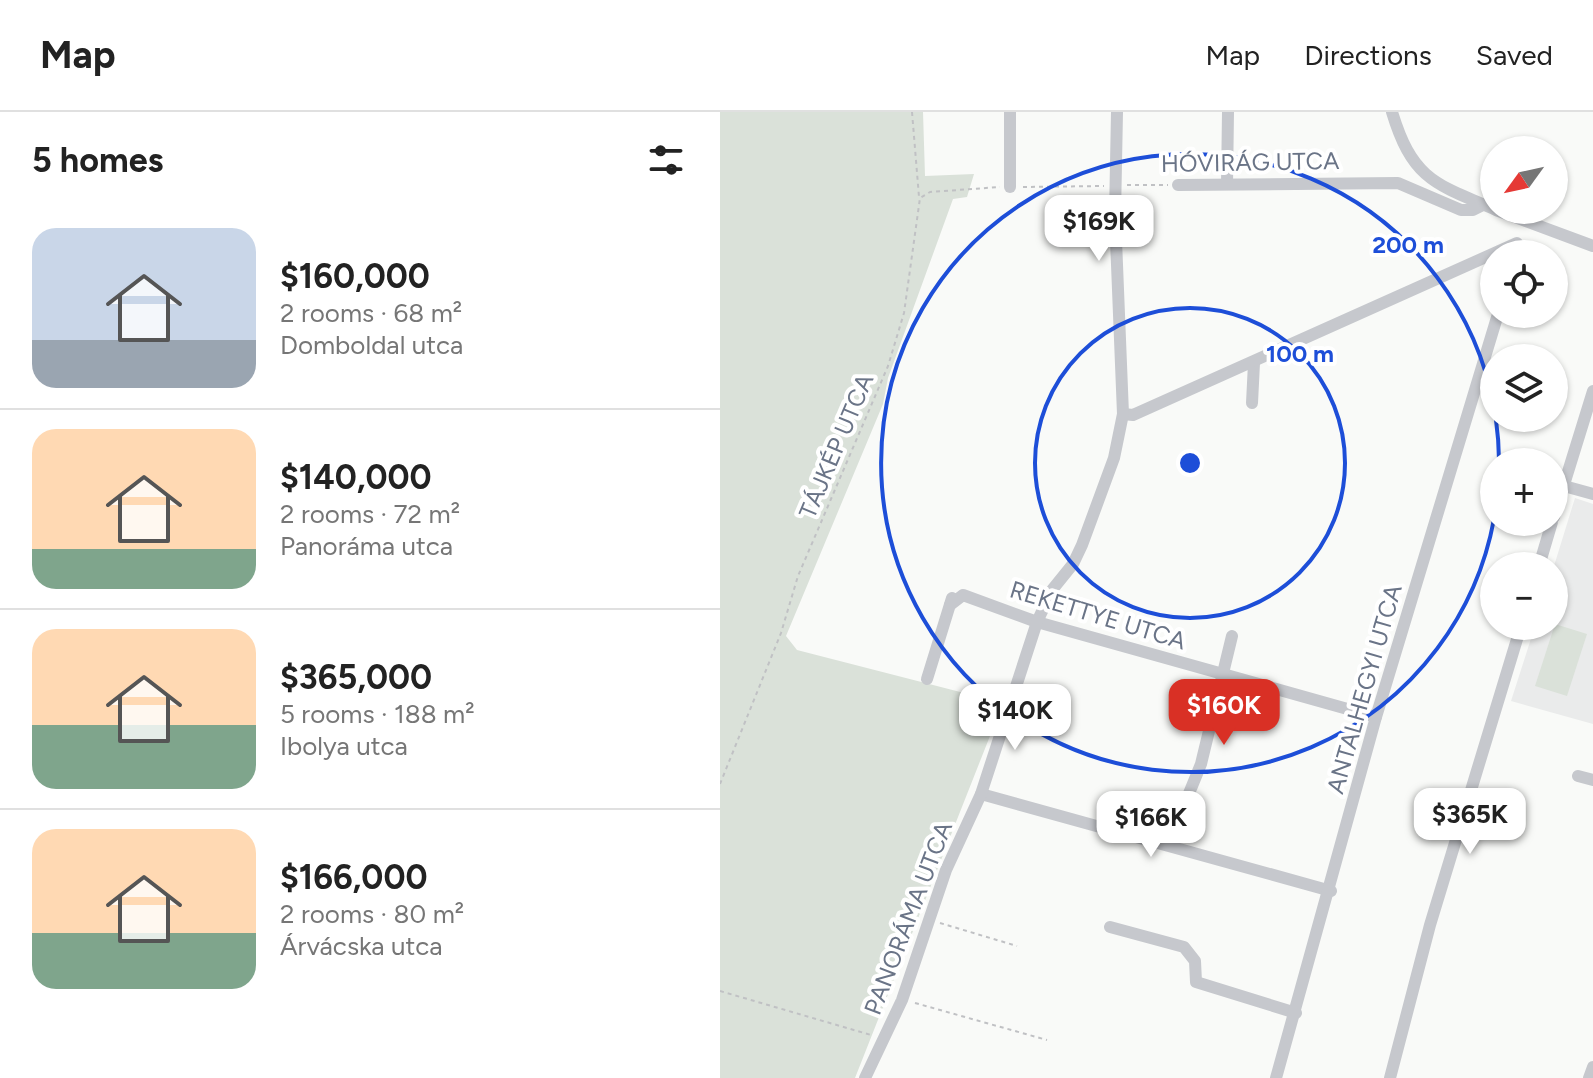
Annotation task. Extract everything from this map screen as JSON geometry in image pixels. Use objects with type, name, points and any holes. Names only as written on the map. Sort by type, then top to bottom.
[{"type":"street","points":[[1010,112],[1010,187]]},
{"type":"street","name":"PANORÁMA UTCA","points":[[865,1078],[902,1000],[946,870],[981,794],[1037,622],[1052,590],[1073,564],[1082,545],[1114,458],[1123,414],[1116,186],[1117,112]]},
{"type":"street","points":[[1227,184],[1228,112]]},
{"type":"street","points":[[1392,112],[1407,152],[1422,174],[1480,203]]},
{"type":"street","name":"HÓVIRÁG UTCA","points":[[1178,185],[1398,183],[1461,210],[1480,209]]},
{"type":"street","points":[[1530,224],[1593,246]]},
{"type":"street","points":[[1123,414],[1133,415],[1480,263]]},
{"type":"street","name":"ANTALHEGYI UTCA","points":[[1276,1078],[1331,891],[1376,717],[1494,328]]},
{"type":"street","points":[[1252,403],[1254,363]]},
{"type":"street","points":[[1568,473],[1593,391]]},
{"type":"street","points":[[1568,487],[1593,494]]},
{"type":"street","points":[[927,679],[954,591]]},
{"type":"street","name":"REKETTYE UTCA","points":[[950,605],[963,595],[1037,622],[1224,677],[1376,717]]},
{"type":"street","points":[[1168,845],[1201,764],[1232,636]]},
{"type":"street","points":[[1390,1078],[1430,925],[1517,640]]},
{"type":"street","points":[[1578,776],[1593,780]]},
{"type":"street","points":[[981,794],[1331,891]]},
{"type":"street","points":[[1110,927],[1184,947],[1195,961],[1196,982],[1296,1013]]},
{"type":"street","points":[[1589,1078],[1593,1067]]},
{"type":"path","name":"TÁJKÉP UTCA","points":[[720,784],[781,633],[798,576],[888,366],[904,313],[920,198],[912,112]]},
{"type":"path","name":"HÓVIRÁG UTCA","points":[[1010,187],[1178,185]]},
{"type":"path","points":[[920,198],[930,192],[1010,187]]},
{"type":"path","points":[[928,920],[1017,946]]},
{"type":"path","points":[[720,991],[884,1038]]},
{"type":"path","points":[[902,1000],[1047,1040]]},
{"type":"shaded area","points":[[720,112],[923,112],[925,176],[974,174],[967,197],[953,199],[888,378],[883,404],[786,636],[797,650],[1003,703],[855,1078],[720,1078]]},
{"type":"shaded area","points":[[1575,498],[1593,504],[1593,724],[1511,701],[1531,640],[1568,640],[1568,552],[1558,552],[1563,536],[1568,536],[1568,521]]},
{"type":"shaded area","points":[[1568,628],[1587,634],[1567,696],[1535,686],[1550,640],[1568,640]]}]
